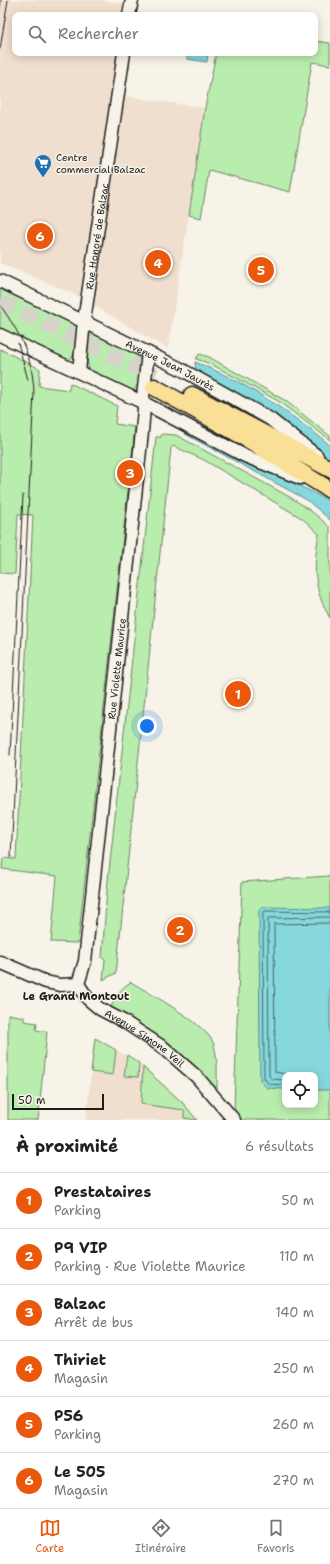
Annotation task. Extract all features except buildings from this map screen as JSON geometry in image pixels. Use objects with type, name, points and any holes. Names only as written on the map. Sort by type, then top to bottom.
[{"type":"main road","name":"Avenue Jean Jaurès","points":[[325,488],[155,382],[330,468]]},
{"type":"street","points":[[130,12],[132,0]]},
{"type":"street","name":"Rue Honoré de Balzac","points":[[78,372],[84,321],[124,56]]},
{"type":"street","name":"Avenue Jean Jaurès","points":[[0,281],[179,368],[270,419],[330,468]]},
{"type":"street","name":"Avenue Jean Jaurès","points":[[0,335],[144,403],[245,456],[325,488]]},
{"type":"street","name":"Rue Violette Maurice","points":[[78,984],[85,961],[142,432],[148,353]]},
{"type":"street","points":[[0,962],[46,982],[60,985],[78,984]]},
{"type":"street","name":"Avenue Simone Veil","points":[[78,984],[88,998],[100,1009],[123,1021],[164,1048],[197,1077],[234,1120]]},
{"type":"shaded area","points":[[0,0],[100,0],[126,4],[125,12],[12,12],[12,56],[117,56],[111,94],[205,108],[168,349],[72,293],[0,263]]},
{"type":"shaded area","points":[[95,1038],[139,1063],[183,1103],[197,1120],[86,1120]]},
{"type":"green space","points":[[318,41],[330,43],[330,65],[312,62],[290,192],[209,170],[201,218],[189,215],[205,108],[215,56],[318,56]]},
{"type":"green space","points":[[0,286],[76,323],[76,348],[72,357],[68,360],[63,360],[0,329]]},
{"type":"green space","points":[[94,333],[136,352],[140,361],[140,377],[133,391],[128,391],[91,372],[86,351],[88,340]]},
{"type":"green space","points":[[0,349],[40,369],[39,386],[69,390],[70,383],[117,406],[115,424],[135,427],[78,943],[51,942],[57,876],[2,869],[3,858],[16,859],[33,515],[18,514],[15,574],[0,573]]},
{"type":"green space","points":[[199,354],[209,357],[286,401],[330,436],[330,440],[278,401],[211,364],[196,359]]},
{"type":"green space","points":[[162,434],[176,435],[288,496],[310,510],[330,528],[330,618],[324,607],[317,587],[315,567],[319,534],[303,519],[204,460],[173,446],[171,448],[116,973],[103,980],[105,959],[102,958],[107,890],[156,437],[161,437]]},
{"type":"green space","points":[[330,873],[330,1120],[241,1120],[234,1110],[242,882],[329,876]]},
{"type":"green space","points":[[131,982],[191,1019],[210,1037],[214,1045],[216,1056],[217,1089],[181,1054],[140,1024],[111,1007],[119,993]]},
{"type":"green space","points":[[8,1014],[24,1017],[24,1021],[37,1023],[36,1030],[47,1032],[38,1120],[8,1120]]},
{"type":"green space","points":[[95,1038],[116,1050],[113,1075],[91,1072]]},
{"type":"green space","points":[[127,1055],[139,1063],[138,1077],[124,1076]]},
{"type":"green space","points":[[143,1067],[183,1103],[197,1120],[184,1118],[184,1110],[141,1104]]},
{"type":"water","points":[[187,56],[208,56],[207,62],[187,59]]},
{"type":"water","points":[[195,362],[231,378],[249,388],[299,421],[330,445],[330,460],[316,449],[196,372]]},
{"type":"water","points":[[187,430],[330,501],[330,520],[307,500],[185,434]]},
{"type":"water","points":[[264,907],[330,908],[330,1090],[318,1090],[318,1072],[282,1072],[282,1089],[267,1088],[260,1080],[259,910]]},
{"type":"tunnel","points":[[0,302],[155,376]]},
{"type":"tram line","points":[[0,8],[1,0]]},
{"type":"tram line","points":[[0,49],[8,0]]},
{"type":"tram line","points":[[0,305],[14,326],[28,356],[34,392],[11,857]]},
{"type":"tram line","points":[[18,343],[28,380]]},
{"type":"tram line","points":[[10,755],[23,495]]},
{"type":"place","name":"Centre commercial Balzac","points":[[43,178]]},
{"type":"place","name":"Le 505","points":[[40,236]]},
{"type":"place","name":"Thiriet","points":[[158,263]]},
{"type":"place","name":"P56","points":[[261,270]]},
{"type":"place","name":"Balzac","points":[[130,473]]},
{"type":"place","name":"Prestataires","points":[[238,694]]},
{"type":"place","name":"P9 VIP","points":[[180,930]]},
{"type":"district","name":"Le Grand Montout","points":[[76,996]]}]
